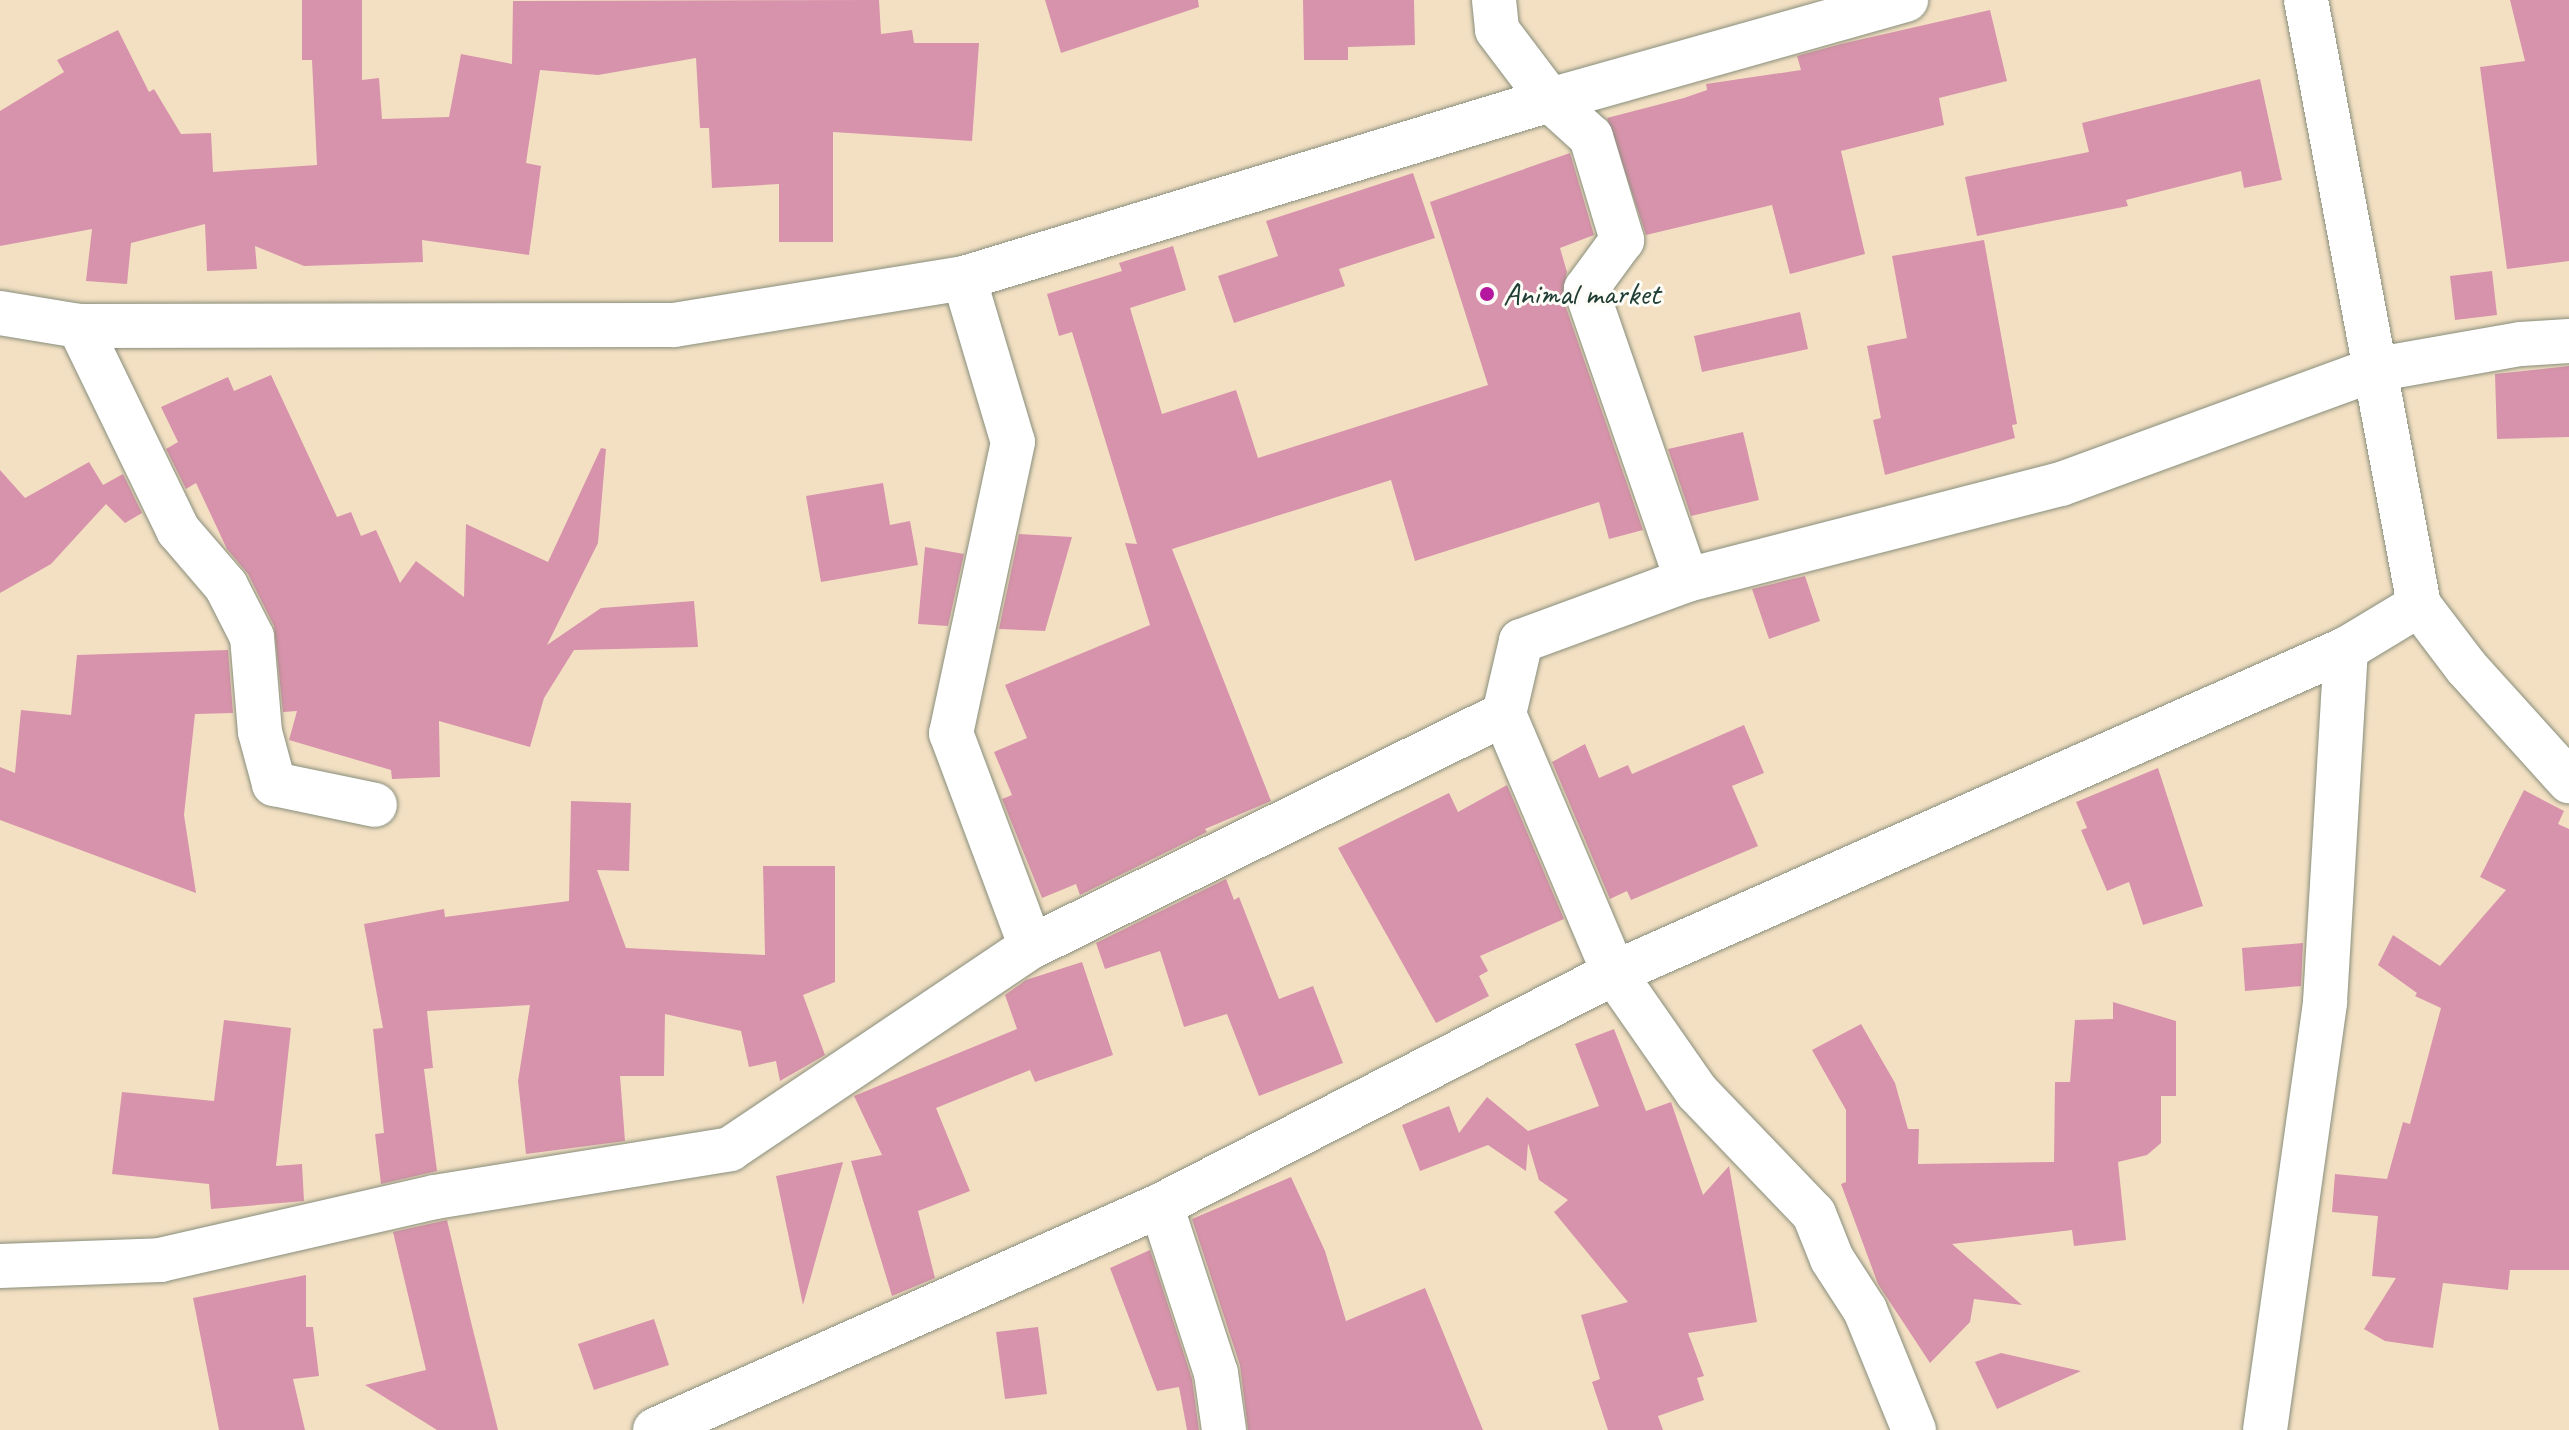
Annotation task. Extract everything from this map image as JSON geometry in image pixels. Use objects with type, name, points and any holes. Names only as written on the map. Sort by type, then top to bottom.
[{"type":"street","points":[[1494,0],[1497,30],[1550,100],[1591,137],[1622,240],[1586,289],[1687,580]]},
{"type":"street","points":[[0,313],[79,326],[674,325],[964,278],[1550,100],[1906,0]]},
{"type":"street","points":[[2306,0],[2419,605],[2466,667],[2569,781]]},
{"type":"street","points":[[964,278],[1013,442],[951,733],[1031,947]]},
{"type":"street","points":[[79,326],[178,530],[226,586],[252,637],[260,732],[274,784],[375,805]]},
{"type":"street","points":[[1914,1430],[1865,1310],[1832,1259],[1814,1214],[1697,1092],[1614,973],[1504,714],[1521,641],[1687,580],[2061,484],[2373,370],[2521,344],[2569,341]]},
{"type":"street","points":[[655,1430],[1161,1205],[1614,973],[2346,649],[2419,605]]},
{"type":"street","points":[[2265,1430],[2325,1002],[2346,649]]},
{"type":"street","points":[[0,1266],[160,1260],[435,1197],[730,1149],[1031,947],[1504,714]]},
{"type":"street","points":[[1161,1205],[1216,1373],[1224,1430]]},
{"type":"building","points":[[302,0],[362,0],[362,80],[379,78],[382,119],[449,117],[461,54],[512,64],[513,1],[879,0],[881,34],[912,30],[914,43],[979,43],[972,141],[833,132],[833,242],[779,242],[779,184],[712,188],[709,128],[700,128],[696,58],[598,75],[540,70],[526,163],[541,166],[529,255],[422,240],[423,262],[304,266],[255,246],[257,269],[207,271],[205,224],[131,243],[127,284],[86,281],[92,229],[0,246],[0,111],[64,72],[57,60],[118,30],[149,92],[154,89],[181,134],[211,133],[213,172],[317,165],[312,60],[302,60]]},
{"type":"building","points":[[1045,0],[1198,0],[1199,7],[1061,53]]},
{"type":"building","points":[[1303,0],[1414,0],[1415,45],[1348,47],[1348,60],[1304,60]]},
{"type":"building","points":[[2510,0],[2569,0],[2569,261],[2507,269],[2480,67],[2525,61]]},
{"type":"building","points":[[1990,10],[2007,81],[1939,98],[1944,125],[1841,151],[1865,254],[1790,274],[1772,205],[1646,235],[1607,118],[1684,98],[1707,90],[1706,84],[1801,70],[1797,56]]},
{"type":"building","points":[[2260,79],[2282,180],[2244,188],[2241,171],[2126,200],[2128,206],[1977,236],[1965,177],[2089,152],[2082,123]]},
{"type":"building","points":[[1570,153],[1594,235],[1560,248],[1567,272],[1562,296],[1643,530],[1609,539],[1599,502],[1415,561],[1391,480],[1172,549],[1271,801],[1205,829],[1207,832],[1080,895],[1076,884],[1042,898],[1002,799],[1012,795],[994,752],[1027,738],[1005,685],[1150,625],[1125,543],[1137,544],[1072,332],[1059,336],[1047,294],[1122,271],[1119,263],[1173,246],[1186,290],[1130,308],[1162,414],[1236,390],[1258,458],[1488,385],[1430,202]]},
{"type":"building","points":[[1413,173],[1435,238],[1339,269],[1345,286],[1234,323],[1218,276],[1278,256],[1266,221]]},
{"type":"building","points":[[1984,240],[2017,424],[2012,425],[2015,438],[1885,475],[1873,420],[1881,418],[1867,346],[1907,338],[1892,256]]},
{"type":"building","points":[[2492,271],[2497,315],[2455,320],[2450,276]]},
{"type":"building","points":[[1800,312],[1808,349],[1702,372],[1694,336]]},
{"type":"building","points":[[2569,366],[2569,437],[2497,439],[2495,374]]},
{"type":"building","points":[[271,375],[337,517],[351,512],[361,536],[376,530],[400,583],[416,561],[464,597],[466,524],[548,562],[601,448],[606,449],[598,543],[547,645],[601,608],[694,601],[698,647],[574,650],[544,698],[530,747],[439,721],[440,777],[392,779],[391,770],[289,740],[297,711],[283,712],[274,626],[248,574],[227,549],[196,483],[186,489],[166,449],[178,442],[161,407],[228,377],[234,391]]},
{"type":"building","points":[[1743,432],[1759,500],[1691,516],[1668,449]]},
{"type":"building","points":[[89,462],[103,485],[123,474],[142,513],[125,523],[106,504],[51,564],[0,593],[0,470],[25,498]]},
{"type":"building","points":[[883,483],[890,525],[910,521],[918,565],[821,582],[806,496]]},
{"type":"building","points":[[1019,534],[1072,537],[1045,631],[999,629]]},
{"type":"building","points":[[925,547],[964,554],[948,626],[918,624]]},
{"type":"building","points":[[1805,576],[1820,621],[1769,639],[1752,589]]},
{"type":"building","points":[[228,650],[233,713],[195,714],[184,815],[196,893],[0,820],[0,767],[15,773],[21,710],[71,715],[77,655]]},
{"type":"building","points":[[1744,725],[1764,773],[1732,786],[1758,846],[1631,900],[1627,891],[1610,899],[1552,762],[1585,744],[1599,778],[1628,765],[1632,774]]},
{"type":"building","points":[[2158,768],[2203,906],[2143,925],[2129,882],[2107,891],[2081,830],[2087,828],[2076,802]]},
{"type":"building","points":[[1507,785],[1564,919],[1480,956],[1488,971],[1479,976],[1489,996],[1436,1023],[1338,848],[1449,793],[1458,812]]},
{"type":"building","points":[[2524,790],[2564,811],[2558,824],[2569,829],[2569,1270],[2510,1270],[2508,1290],[2443,1283],[2433,1348],[2385,1341],[2364,1329],[2396,1278],[2372,1276],[2378,1216],[2332,1212],[2335,1174],[2387,1179],[2403,1122],[2410,1124],[2441,1008],[2415,996],[2417,993],[2378,965],[2393,935],[2440,966],[2506,890],[2480,877]]},
{"type":"building","points":[[571,801],[631,803],[629,871],[597,870],[626,948],[765,955],[763,866],[835,866],[835,982],[803,995],[825,1055],[780,1081],[776,1061],[749,1067],[741,1031],[665,1014],[664,1076],[620,1076],[625,1141],[526,1154],[518,1081],[530,1005],[427,1011],[433,1068],[424,1069],[437,1171],[381,1184],[375,1134],[384,1133],[373,1029],[383,1028],[364,924],[444,909],[445,917],[569,901]]},
{"type":"building","points":[[1226,879],[1234,900],[1239,897],[1279,999],[1313,986],[1343,1063],[1259,1096],[1227,1014],[1184,1027],[1160,951],[1105,969],[1096,943]]},
{"type":"building","points":[[2303,943],[2301,986],[2245,991],[2242,948]]},
{"type":"building","points":[[1082,962],[1113,1055],[1035,1082],[1030,1070],[936,1108],[970,1191],[918,1211],[935,1278],[892,1296],[851,1161],[882,1155],[854,1096],[1017,1029],[1005,995],[1026,980]]},
{"type":"building","points":[[2113,1002],[2176,1021],[2176,1096],[2161,1096],[2161,1143],[2147,1155],[2118,1162],[2126,1240],[2074,1246],[2072,1230],[1952,1244],[2022,1305],[1974,1299],[1970,1322],[1930,1363],[1878,1284],[1841,1184],[1846,1182],[1846,1110],[1812,1050],[1861,1024],[1895,1083],[1908,1129],[1919,1129],[1918,1164],[2054,1162],[2055,1082],[2070,1082],[2075,1020],[2113,1019]]},
{"type":"building","points":[[224,1020],[291,1028],[276,1166],[302,1164],[304,1201],[211,1209],[209,1184],[112,1174],[122,1092],[214,1101]]},
{"type":"building","points":[[1614,1029],[1646,1111],[1671,1102],[1703,1195],[1729,1166],[1757,1322],[1688,1333],[1704,1376],[1697,1378],[1704,1400],[1658,1416],[1663,1430],[1608,1430],[1592,1382],[1600,1379],[1581,1315],[1628,1302],[1554,1212],[1568,1200],[1539,1180],[1528,1143],[1526,1171],[1488,1145],[1420,1171],[1402,1125],[1449,1106],[1459,1133],[1487,1097],[1528,1131],[1599,1106],[1575,1044]]},
{"type":"building","points":[[843,1162],[803,1305],[776,1176]]},
{"type":"building","points":[[1291,1177],[1325,1251],[1346,1321],[1425,1288],[1483,1430],[1248,1430],[1240,1365],[1192,1219]]},
{"type":"building","points":[[447,1220],[498,1430],[437,1430],[365,1385],[426,1370],[393,1232]]},
{"type":"building","points":[[1150,1250],[1192,1379],[1199,1430],[1187,1430],[1179,1387],[1157,1391],[1110,1268]]},
{"type":"building","points":[[306,1275],[306,1327],[313,1327],[319,1376],[293,1379],[305,1430],[219,1430],[193,1298]]},
{"type":"building","points":[[654,1319],[669,1365],[594,1390],[578,1344]]},
{"type":"building","points":[[1038,1327],[1047,1394],[1005,1399],[996,1332]]},
{"type":"building","points":[[2001,1353],[2081,1371],[1997,1409],[1975,1362]]},
{"type":"place","name":"Animal market","points":[[1487,294]]}]
